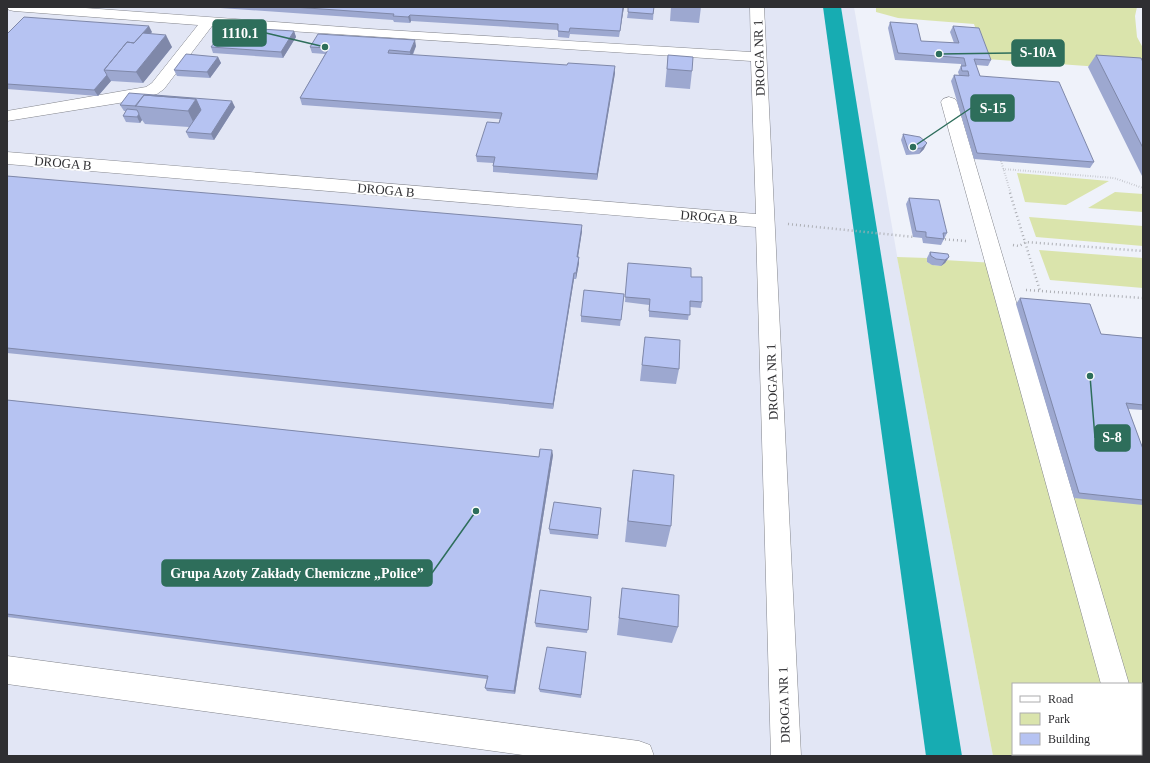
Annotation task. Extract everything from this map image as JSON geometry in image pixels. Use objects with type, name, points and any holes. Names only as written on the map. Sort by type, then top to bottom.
[{"type":"lane","points":[[14,7],[370,33],[759,56]]},
{"type":"lane","name":"DROGA NR 1","points":[[757,7],[786,756]]},
{"type":"lane","points":[[7,116],[125,97],[151,91],[158,86],[208,21]]},
{"type":"lane","points":[[949,102],[1115,683]]},
{"type":"lane","name":"DROGA B","points":[[7,158],[765,222]]},
{"type":"lane","points":[[7,670],[639,756]]},
{"type":"path","points":[[1001,162],[1040,291]]},
{"type":"path","points":[[1003,169],[1114,178],[1143,188]]},
{"type":"path","points":[[765,222],[918,237]]},
{"type":"path","points":[[939,239],[1019,246],[1026,242],[1143,251]]},
{"type":"path","points":[[1002,287],[1143,298]]},
{"type":"shaded area","points":[[7,7],[854,7],[899,267],[993,756],[7,756]]},
{"type":"green space","points":[[876,7],[1137,7],[1135,16],[1137,37],[1143,48],[1143,70],[986,59],[974,24],[898,18],[876,12]]},
{"type":"green space","points":[[1017,173],[1109,181],[1066,205],[1025,202]]},
{"type":"green space","points":[[1115,192],[1143,194],[1143,212],[1088,208]]},
{"type":"green space","points":[[1029,217],[1143,226],[1143,246],[1036,237]]},
{"type":"green space","points":[[1039,250],[1143,258],[1143,288],[1050,280]]},
{"type":"green space","points":[[897,257],[927,258],[927,262],[936,266],[945,263],[944,260],[995,263],[1003,293],[1143,505],[1143,756],[993,756]]},
{"type":"building","points":[[293,7],[623,7],[620,31],[570,28],[569,32],[558,31],[558,24],[410,15],[408,17],[393,16],[394,14]]},
{"type":"building","points":[[628,7],[654,7],[653,14],[628,12]]},
{"type":"building","points":[[24,17],[149,26],[134,43],[127,42],[104,70],[107,75],[94,90],[7,84],[7,34]]},
{"type":"building","points":[[890,22],[917,24],[921,41],[959,43],[953,26],[979,28],[991,60],[974,59],[980,76],[1059,82],[1094,162],[977,153],[954,75],[969,76],[968,71],[962,71],[961,66],[966,66],[964,58],[898,53]]},
{"type":"building","points":[[226,27],[294,31],[281,52],[211,47]]},
{"type":"building","points":[[143,33],[166,35],[136,72],[104,70],[127,42],[134,43]]},
{"type":"building","points":[[318,34],[415,40],[410,52],[389,50],[388,53],[567,65],[568,63],[615,66],[597,174],[493,166],[495,157],[476,156],[487,122],[499,123],[502,113],[300,98],[329,48],[310,47]]},
{"type":"building","points":[[186,54],[218,57],[207,72],[174,70]]},
{"type":"building","points":[[668,55],[693,57],[692,71],[667,69]]},
{"type":"building","points":[[1096,55],[1141,58],[1143,62],[1143,148]]},
{"type":"building","points":[[129,93],[232,101],[211,134],[186,132],[201,110],[196,99],[144,95],[136,106],[120,105]]},
{"type":"building","points":[[144,95],[196,99],[188,111],[135,106]]},
{"type":"building","points":[[127,109],[137,110],[139,114],[137,117],[123,116]]},
{"type":"building","points":[[903,134],[920,137],[927,143],[922,148],[908,149]]},
{"type":"building","points":[[7,176],[582,225],[577,257],[579,257],[576,273],[574,273],[553,404],[7,348]]},
{"type":"building","points":[[909,198],[939,200],[947,233],[943,233],[944,239],[926,237],[926,232],[916,231]]},
{"type":"building","points":[[930,252],[948,254],[949,257],[945,260],[936,259],[931,256]]},
{"type":"building","points":[[628,263],[691,268],[691,277],[702,277],[702,302],[690,301],[690,315],[649,311],[650,299],[625,297]]},
{"type":"building","points":[[584,290],[624,294],[621,320],[581,316]]},
{"type":"building","points":[[1020,298],[1090,304],[1101,334],[1143,338],[1143,405],[1126,403],[1143,449],[1143,500],[1079,493]]},
{"type":"building","points":[[645,337],[680,340],[679,369],[642,365]]},
{"type":"building","points":[[7,400],[539,457],[540,449],[552,450],[514,691],[485,688],[488,676],[7,614]]},
{"type":"building","points":[[633,470],[674,475],[671,526],[628,521]]},
{"type":"building","points":[[554,502],[601,508],[598,535],[549,529]]},
{"type":"building","points":[[622,588],[679,595],[678,627],[619,618]]},
{"type":"building","points":[[540,590],[591,597],[588,630],[535,623]]},
{"type":"building","points":[[547,647],[586,652],[581,695],[539,689]]},
{"type":"waterway","points":[[832,7],[944,756]]},
{"type":"place","name":"1110.1","points":[[325,47]]},
{"type":"place","name":"S-10A","points":[[939,54]]},
{"type":"place","name":"S-15","points":[[913,147]]},
{"type":"place","name":"S-8","points":[[1090,376]]},
{"type":"place","name":"Grupa Azoty Zakłady Chemiczne „Police”","points":[[476,511]]}]
